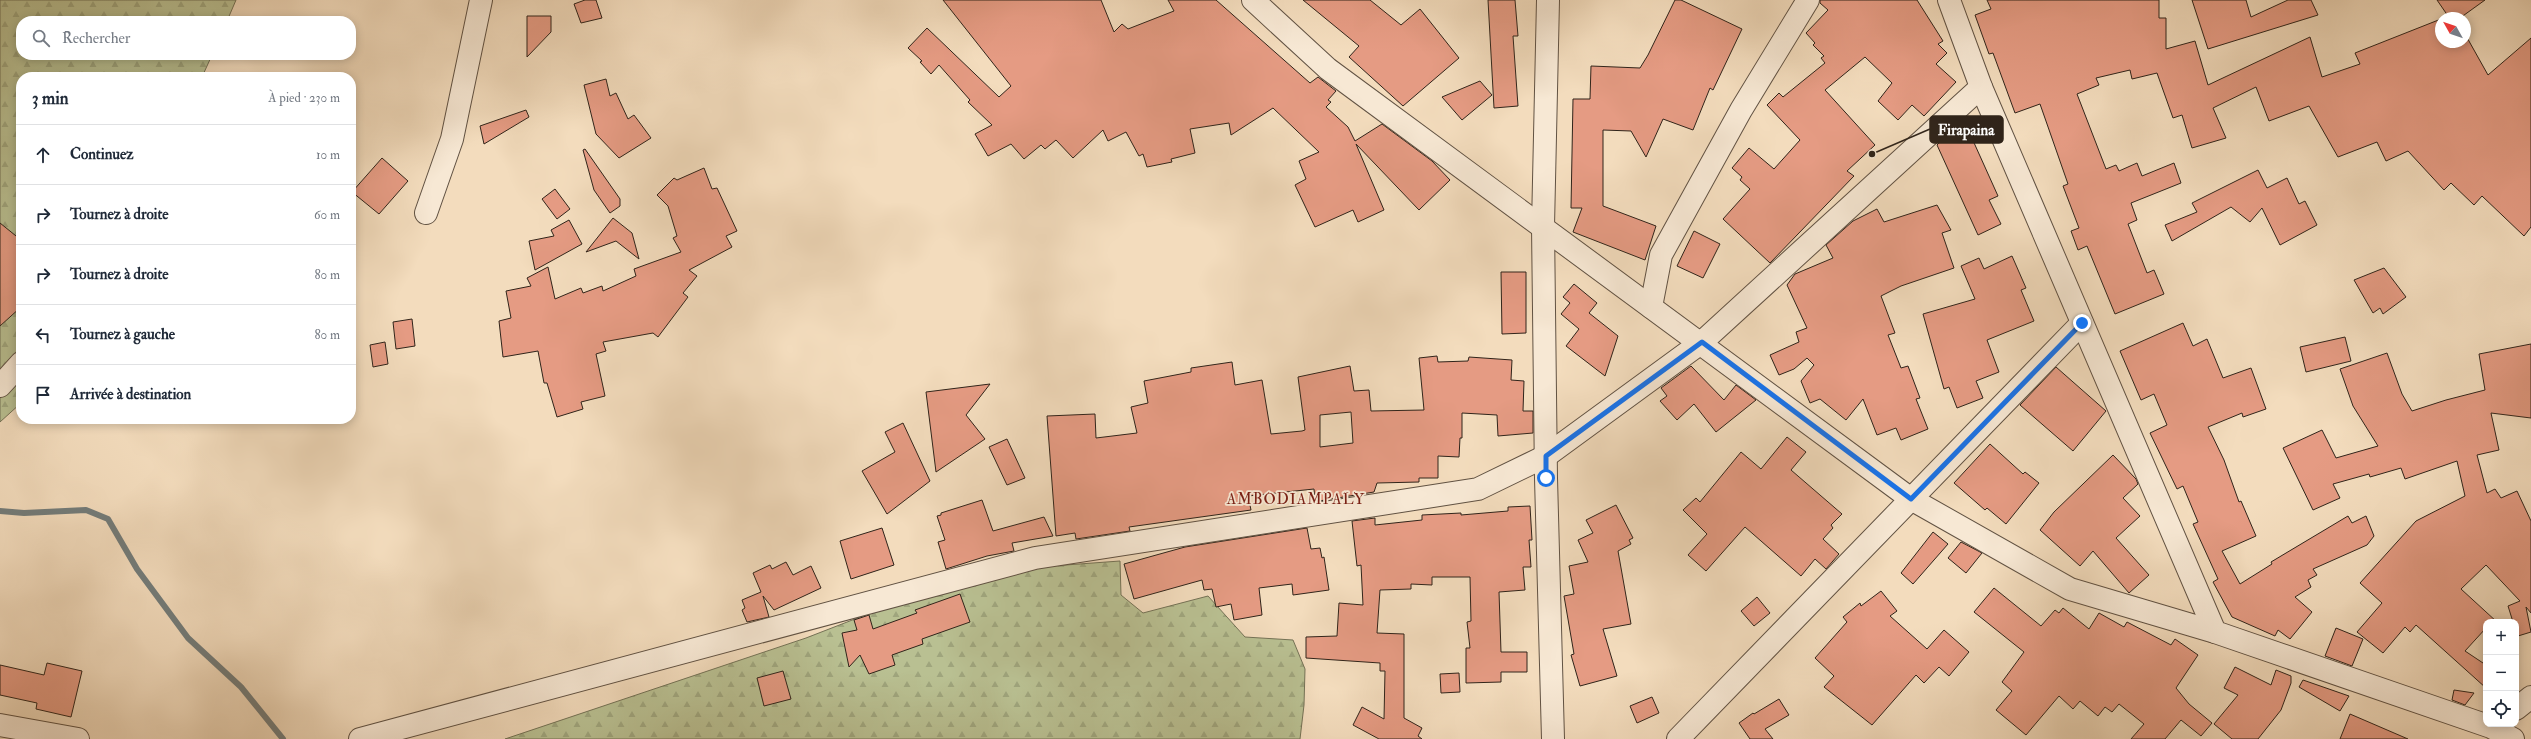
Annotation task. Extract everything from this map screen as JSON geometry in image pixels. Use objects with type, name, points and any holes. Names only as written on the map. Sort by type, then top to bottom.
[{"type":"street","points":[[426,213],[452,139],[481,0]]},
{"type":"street","points":[[1253,0],[1328,69],[1543,226],[1650,307],[1702,342],[1911,499],[2070,589],[2215,632],[2483,723]]},
{"type":"street","points":[[1548,0],[1543,226],[1546,456],[1553,739]]},
{"type":"street","points":[[1650,307],[1661,255],[1741,110],[1808,0]]},
{"type":"street","points":[[1949,0],[1981,87],[2215,632]]},
{"type":"street","points":[[360,739],[1035,558],[1478,489],[1546,456],[1702,342],[1981,87]]},
{"type":"street","points":[[1678,739],[2082,323]]},
{"type":"street","points":[[0,386],[16,368]]},
{"type":"street","points":[[2519,706],[2531,697]]},
{"type":"street","points":[[0,726],[78,739]]},
{"type":"street","points":[[2494,727],[2512,739]]},
{"type":"green space","points":[[0,0],[236,0],[229,16],[16,16],[16,60],[210,60],[204,72],[16,72],[16,408],[0,422]]},
{"type":"green space","points":[[1120,561],[1121,595],[1143,613],[1208,596],[1245,637],[1293,640],[1305,669],[1304,705],[1300,739],[505,739],[806,638],[896,603],[1025,568]]},
{"type":"building","points":[[585,0],[596,0],[602,18],[581,23],[574,4]]},
{"type":"building","points":[[943,0],[1101,0],[1114,32],[1122,24],[1128,29],[1174,11],[1168,0],[1216,0],[1310,83],[1318,77],[1336,91],[1328,100],[1331,102],[1326,107],[1348,127],[1355,141],[1382,124],[1432,161],[1450,180],[1419,210],[1356,144],[1384,210],[1358,222],[1353,210],[1315,227],[1295,185],[1306,179],[1299,161],[1319,152],[1273,108],[1231,135],[1229,123],[1190,129],[1195,153],[1171,159],[1172,162],[1147,167],[1143,154],[1139,156],[1126,132],[1108,141],[1103,130],[1073,158],[1056,140],[1045,149],[1041,145],[1024,159],[1011,144],[988,156],[975,134],[992,125],[968,102],[970,100],[939,65],[931,74],[920,62],[922,61],[908,48],[927,28],[999,97],[1011,86]]},
{"type":"building","points":[[1303,0],[1370,0],[1401,25],[1420,9],[1459,58],[1403,106],[1349,57],[1359,46]]},
{"type":"building","points":[[1488,0],[1515,0],[1518,36],[1513,36],[1518,106],[1494,108]]},
{"type":"building","points":[[1675,0],[1681,0],[1742,29],[1713,90],[1710,88],[1693,130],[1663,119],[1646,157],[1631,131],[1603,130],[1603,206],[1656,226],[1645,260],[1573,232],[1582,208],[1571,208],[1573,99],[1590,99],[1591,66],[1640,68]]},
{"type":"building","points":[[1820,0],[1917,0],[1943,41],[1938,44],[1947,53],[1936,64],[1956,82],[1924,116],[1912,105],[1898,120],[1878,101],[1892,83],[1865,57],[1825,90],[1875,145],[1847,171],[1854,176],[1770,263],[1723,219],[1750,189],[1740,180],[1742,177],[1732,168],[1749,148],[1774,169],[1800,140],[1767,105],[1779,93],[1783,97],[1825,63],[1821,58],[1824,56],[1813,45],[1815,43],[1806,33],[1828,10],[1820,3]]},
{"type":"building","points":[[1987,0],[2159,0],[2159,18],[2166,18],[2166,49],[2195,41],[2208,85],[2310,37],[2322,77],[2360,64],[2355,53],[2435,21],[2435,48],[2471,48],[2471,45],[2488,75],[2531,38],[2531,227],[2524,236],[2482,196],[2474,205],[2451,183],[2444,190],[2408,151],[2386,161],[2377,142],[2338,157],[2309,106],[2269,121],[2256,87],[2213,108],[2226,138],[2192,148],[2182,115],[2173,118],[2157,73],[2132,79],[2130,70],[2096,78],[2099,85],[2077,94],[2106,169],[2116,165],[2119,171],[2137,163],[2142,176],[2174,163],[2181,183],[2131,203],[2137,220],[2128,224],[2147,273],[2154,270],[2164,294],[2115,314],[2087,246],[2078,250],[2071,231],[2079,228],[2063,186],[2068,184],[2040,104],[2015,113],[1993,53],[1989,54],[1975,15],[1991,9]]},
{"type":"building","points":[[2192,0],[2246,0],[2251,17],[2288,0],[2311,0],[2318,15],[2208,49]]},
{"type":"building","points":[[2437,0],[2485,0],[2468,12],[2445,12]]},
{"type":"building","points":[[527,16],[551,16],[551,32],[527,57]]},
{"type":"building","points":[[606,79],[610,96],[616,93],[628,119],[634,115],[651,138],[619,158],[596,134],[584,85]]},
{"type":"building","points":[[1480,81],[1492,95],[1462,120],[1442,97]]},
{"type":"building","points":[[526,110],[529,117],[484,144],[480,126]]},
{"type":"building","points":[[1966,125],[1998,196],[1989,200],[2001,224],[1978,235],[1937,145],[1949,133]]},
{"type":"building","points":[[585,149],[620,199],[620,206],[610,213],[594,190],[583,150]]},
{"type":"building","points":[[382,158],[408,181],[379,214],[356,195],[356,187]]},
{"type":"building","points":[[704,168],[712,189],[717,188],[737,231],[726,236],[732,247],[689,270],[697,276],[683,293],[688,297],[658,337],[653,333],[603,342],[606,351],[596,354],[605,396],[581,402],[583,409],[557,417],[547,383],[544,383],[538,351],[503,357],[499,321],[511,318],[506,291],[531,286],[527,278],[548,267],[555,299],[581,288],[583,293],[602,286],[603,291],[636,276],[634,269],[681,252],[673,238],[677,236],[668,206],[657,195],[674,178],[677,180]]},
{"type":"building","points":[[2258,170],[2267,188],[2287,178],[2299,204],[2305,201],[2317,225],[2280,245],[2262,208],[2250,222],[2231,207],[2172,241],[2165,225],[2197,212],[2192,203]]},
{"type":"building","points":[[555,189],[570,209],[557,219],[542,199]]},
{"type":"building","points":[[1937,205],[1951,230],[1942,233],[1954,268],[1901,286],[1881,296],[1895,333],[1888,335],[1901,368],[1908,366],[1920,398],[1916,399],[1928,429],[1901,440],[1896,428],[1877,435],[1863,399],[1846,420],[1820,399],[1810,403],[1801,381],[1814,365],[1807,358],[1794,369],[1779,375],[1770,355],[1799,342],[1796,332],[1807,328],[1787,285],[1795,274],[1833,258],[1826,245],[1853,221],[1877,209],[1884,222]]},
{"type":"building","points":[[613,218],[632,233],[639,259],[616,241],[586,252]]},
{"type":"building","points":[[569,220],[582,244],[535,270],[529,241],[554,236],[551,230]]},
{"type":"building","points":[[0,223],[16,236],[16,312],[0,326]]},
{"type":"building","points":[[1694,231],[1720,244],[1703,278],[1677,266]]},
{"type":"building","points":[[2012,256],[2026,288],[2021,290],[2034,321],[1987,340],[1999,372],[1976,381],[1983,398],[1957,408],[1949,387],[1944,389],[1923,314],[1975,299],[1961,266],[1979,258],[1984,269]]},
{"type":"building","points":[[2384,268],[2406,297],[2383,314],[2380,308],[2373,313],[2354,280]]},
{"type":"building","points":[[1501,272],[1526,272],[1526,333],[1502,334]]},
{"type":"building","points":[[1574,284],[1597,303],[1589,313],[1618,336],[1605,376],[1566,346],[1579,329],[1561,314],[1570,303],[1563,297]]},
{"type":"building","points":[[412,319],[415,346],[396,349],[393,322]]},
{"type":"building","points":[[2183,323],[2193,346],[2207,339],[2223,378],[2251,368],[2266,409],[2243,417],[2242,413],[2208,427],[2224,460],[2239,502],[2241,501],[2256,536],[2222,551],[2240,584],[2272,564],[2271,562],[2348,516],[2352,523],[2366,516],[2374,536],[2367,545],[2313,569],[2317,575],[2308,580],[2311,587],[2295,597],[2312,612],[2290,639],[2278,630],[2275,636],[2232,617],[2213,582],[2218,579],[2193,524],[2198,522],[2183,486],[2177,489],[2150,433],[2167,425],[2154,394],[2141,400],[2120,351]]},
{"type":"building","points":[[2345,337],[2351,361],[2306,372],[2300,347]]},
{"type":"building","points":[[385,342],[388,364],[373,367],[370,345]]},
{"type":"building","points":[[2531,344],[2531,418],[2491,413],[2499,450],[2477,455],[2487,493],[2495,489],[2501,498],[2517,491],[2531,521],[2531,613],[2526,607],[2531,632],[2519,636],[2519,619],[2512,619],[2508,606],[2520,601],[2486,565],[2461,589],[2494,619],[2483,619],[2483,631],[2465,651],[2483,663],[2483,685],[2416,625],[2410,632],[2405,627],[2383,653],[2357,632],[2382,603],[2360,583],[2416,521],[2465,496],[2457,461],[2405,479],[2401,468],[2370,477],[2369,474],[2333,484],[2340,498],[2313,510],[2283,448],[2322,430],[2336,458],[2378,446],[2353,406],[2340,369],[2387,353],[2402,394],[2412,411],[2485,390],[2479,354]]},
{"type":"building","points":[[1437,356],[1438,362],[1468,361],[1469,357],[1512,360],[1511,380],[1524,381],[1523,411],[1533,411],[1533,433],[1498,436],[1497,415],[1462,413],[1462,438],[1460,438],[1459,457],[1438,456],[1438,478],[1419,478],[1419,482],[1377,483],[1374,492],[1319,501],[1315,501],[1314,489],[1248,496],[1251,510],[1129,527],[1130,531],[1076,539],[1075,533],[1056,536],[1047,416],[1095,414],[1096,438],[1137,433],[1131,407],[1148,403],[1144,381],[1191,372],[1191,368],[1232,362],[1235,385],[1262,380],[1271,434],[1302,431],[1305,430],[1298,377],[1350,366],[1354,391],[1369,390],[1371,411],[1424,410],[1419,358]],"holes":[[[1351,412],[1353,443],[1320,447],[1320,415]]]},
{"type":"building","points":[[1691,366],[1724,400],[1736,385],[1756,400],[1716,432],[1694,404],[1677,420],[1660,401],[1667,396],[1661,388]]},
{"type":"building","points":[[2056,367],[2106,411],[2073,451],[2020,405]]},
{"type":"building","points":[[990,384],[966,415],[985,439],[936,472],[926,392]]},
{"type":"building","points":[[903,423],[930,481],[887,514],[862,471],[895,452],[885,432]]},
{"type":"building","points":[[1787,437],[1806,452],[1791,470],[1842,514],[1831,525],[1833,528],[1823,539],[1839,554],[1826,569],[1815,559],[1801,576],[1745,527],[1706,571],[1688,555],[1707,534],[1683,510],[1696,498],[1700,502],[1741,452],[1761,469]]},
{"type":"building","points":[[1007,439],[1025,478],[1007,485],[989,447]]},
{"type":"building","points":[[1990,444],[2023,474],[2025,472],[2039,483],[2006,524],[1987,508],[1985,510],[1954,483]]},
{"type":"building","points":[[2113,455],[2136,479],[2138,484],[2123,498],[2140,516],[2116,538],[2149,575],[2129,593],[2093,551],[2080,566],[2040,530],[2054,512]]},
{"type":"building","points":[[982,500],[993,531],[1044,517],[1053,536],[1012,543],[1014,551],[987,556],[946,569],[938,542],[945,540],[937,516],[941,515],[941,513]]},
{"type":"building","points":[[1616,505],[1633,538],[1629,540],[1631,544],[1618,551],[1631,624],[1603,629],[1617,676],[1580,686],[1571,655],[1574,654],[1564,596],[1574,594],[1569,566],[1588,562],[1578,540],[1593,533],[1586,520]]},
{"type":"building","points":[[1530,506],[1532,540],[1529,540],[1531,567],[1523,567],[1525,590],[1499,592],[1501,652],[1527,652],[1527,672],[1501,672],[1501,682],[1466,683],[1466,648],[1470,648],[1467,622],[1471,621],[1470,577],[1432,577],[1432,585],[1411,584],[1411,589],[1380,590],[1377,633],[1404,634],[1404,718],[1422,728],[1418,736],[1422,739],[1379,739],[1353,725],[1362,707],[1384,719],[1385,671],[1380,671],[1380,663],[1306,658],[1306,637],[1337,636],[1339,603],[1363,605],[1361,565],[1357,566],[1352,521],[1375,518],[1375,525],[1422,520],[1422,515],[1461,513],[1461,515],[1508,511],[1508,507]]},
{"type":"building","points":[[882,528],[894,565],[851,579],[840,541]]},
{"type":"building","points":[[1307,528],[1311,549],[1320,548],[1322,558],[1324,557],[1329,590],[1293,595],[1292,584],[1259,588],[1262,615],[1234,620],[1231,604],[1216,607],[1212,589],[1204,590],[1202,580],[1134,599],[1124,564],[1185,547]]},
{"type":"building","points":[[1933,532],[1948,544],[1913,584],[1901,573]]},
{"type":"building","points":[[1961,542],[1982,553],[1966,573],[1948,558]]},
{"type":"building","points":[[786,562],[793,575],[811,566],[821,588],[774,610],[763,596],[769,617],[747,622],[742,610],[745,608],[742,600],[761,592],[753,573],[770,565],[772,569]]},
{"type":"building","points":[[1994,588],[2041,626],[2055,610],[2059,613],[2063,608],[2089,629],[2099,613],[2124,627],[2127,622],[2171,645],[2175,639],[2198,655],[2176,688],[2189,704],[2212,723],[2201,736],[2181,720],[2165,739],[2131,739],[2144,724],[2119,704],[2112,712],[2105,707],[2098,716],[2080,701],[2073,709],[2059,696],[2026,735],[1996,710],[2012,691],[2002,682],[2024,652],[1974,612]]},
{"type":"building","points":[[1881,591],[1897,611],[1890,616],[1927,649],[1944,630],[1969,652],[1949,676],[1939,667],[1924,683],[1916,675],[1872,725],[1824,687],[1834,676],[1815,658],[1847,622],[1843,617],[1860,603],[1861,606]]},
{"type":"building","points":[[960,594],[970,622],[922,639],[923,644],[892,655],[895,665],[869,674],[860,655],[849,667],[842,633],[857,630],[854,620],[869,615],[873,629],[917,613],[915,610]]},
{"type":"building","points":[[1757,597],[1770,613],[1754,626],[1741,611]]},
{"type":"building","points":[[2336,628],[2363,639],[2352,666],[2325,656]]},
{"type":"building","points":[[47,663],[82,671],[71,717],[36,709],[37,703],[0,695],[0,665],[44,675]]},
{"type":"building","points":[[2235,667],[2271,685],[2276,670],[2291,676],[2291,683],[2281,710],[2258,739],[2232,739],[2214,724],[2238,695],[2224,688]]},
{"type":"building","points":[[783,671],[791,699],[764,706],[757,678]]},
{"type":"building","points":[[1459,673],[1460,692],[1441,693],[1440,674]]},
{"type":"building","points":[[2303,680],[2349,696],[2340,711],[2299,687]]},
{"type":"building","points":[[2454,690],[2474,693],[2465,705],[2452,700]]},
{"type":"building","points":[[1652,697],[1659,713],[1637,723],[1630,706]]},
{"type":"building","points":[[1779,699],[1789,715],[1765,729],[1773,739],[1750,739],[1739,723],[1753,713],[1754,714]]},
{"type":"building","points":[[2350,714],[2408,739],[2340,739]]},
{"type":"waterway","points":[[0,511],[24,513],[86,510],[108,519],[137,569],[188,638],[241,687],[283,739]]},
{"type":"place","name":"Firapaina","points":[[1872,154]]},
{"type":"district","name":"AMBODIAMPALY","points":[[1296,499]]},
{"type":"route","points":[[1546,478],[1546,456],[1702,342],[1911,499],[2082,323]]}]
